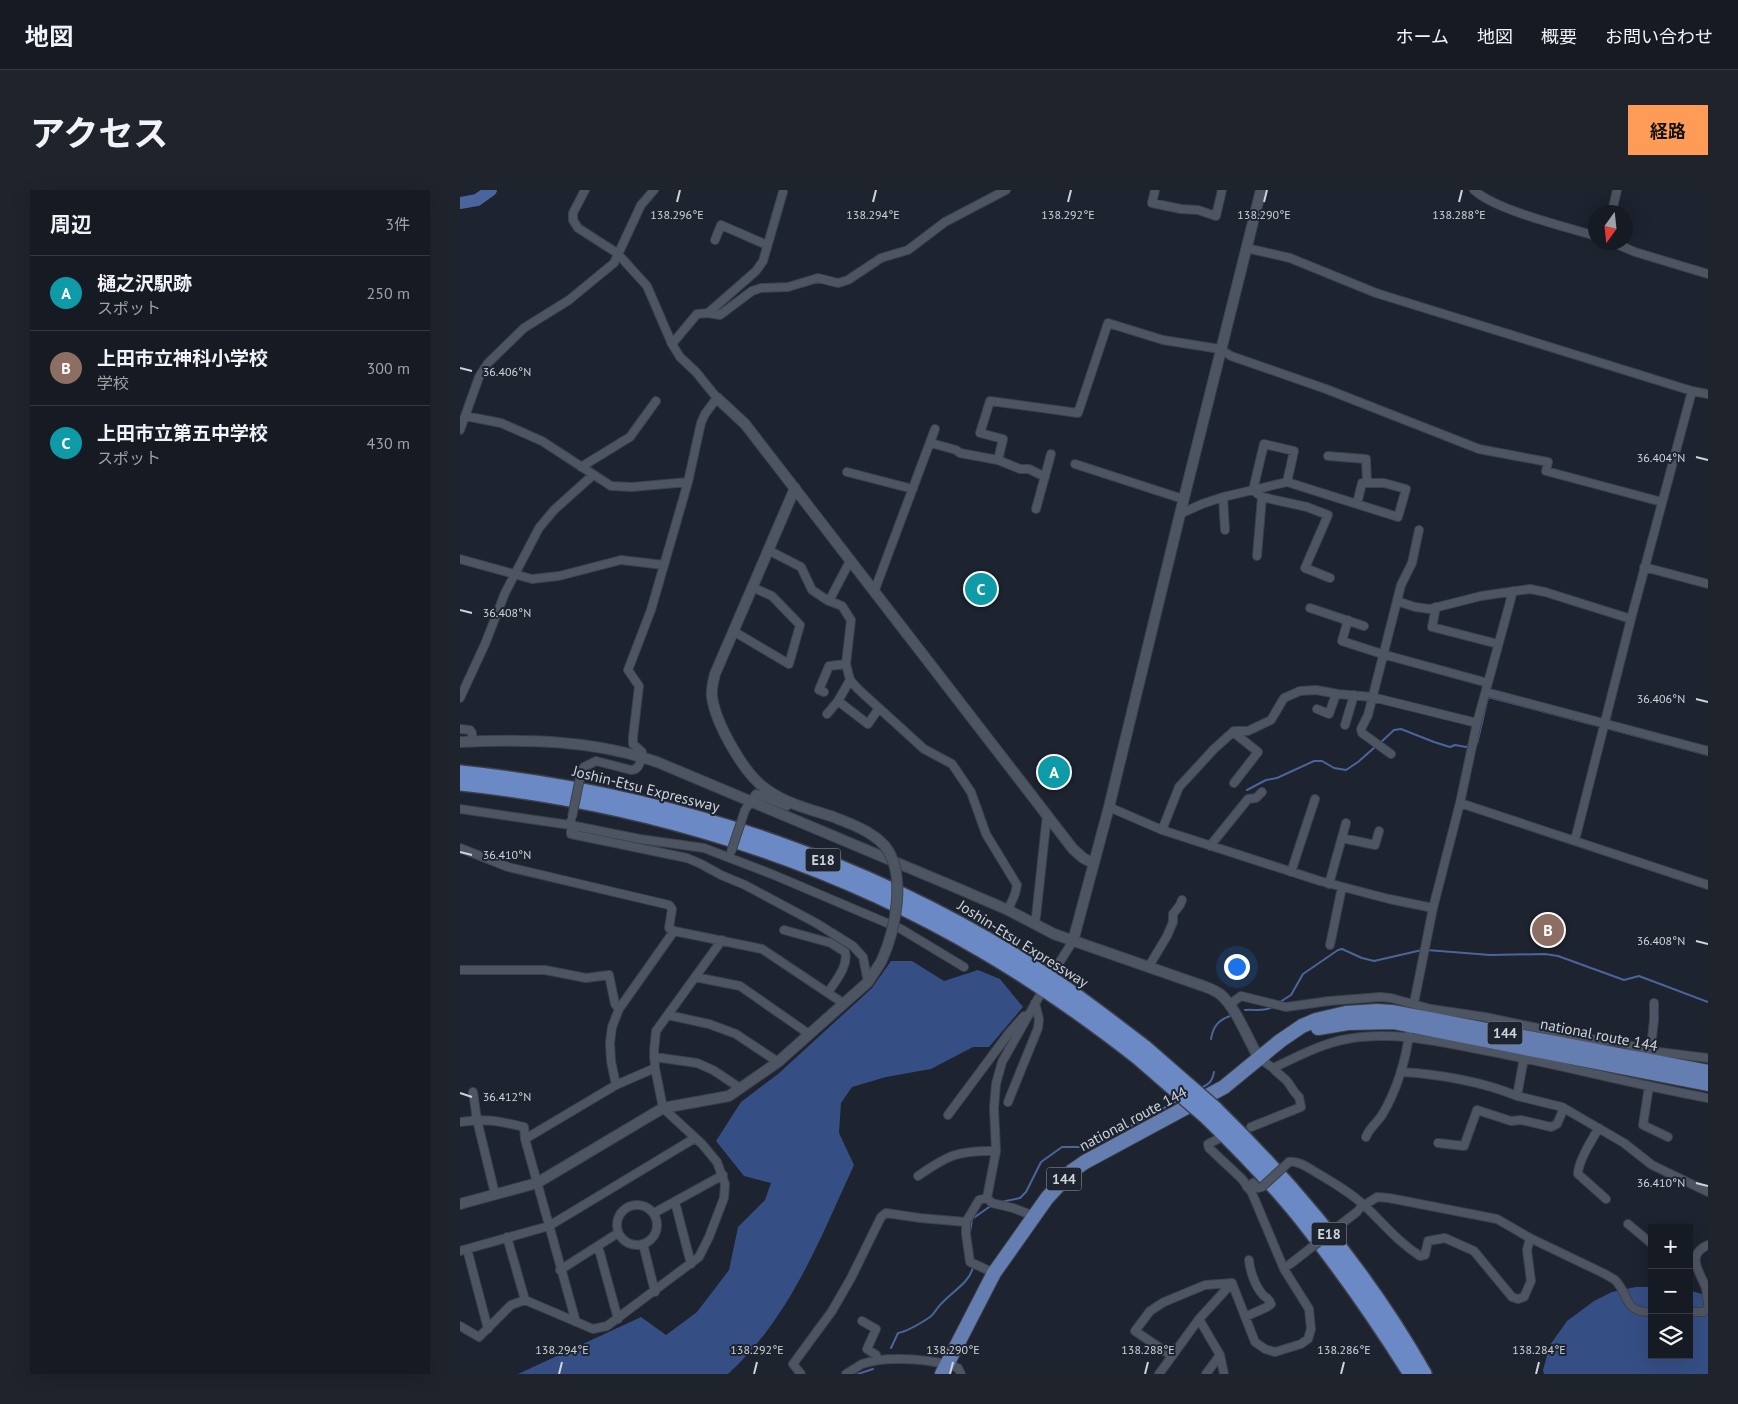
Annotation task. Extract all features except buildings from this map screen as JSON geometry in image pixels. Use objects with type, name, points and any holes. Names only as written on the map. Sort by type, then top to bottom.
[{"type":"highway","name":"Joshin-Etsu Expressway","points":[[460,773],[566,787],[654,806],[740,830],[820,859],[903,895],[986,940],[1065,989],[1142,1052],[1285,1180],[1344,1252],[1393,1323],[1424,1374]]},
{"type":"highway","name":"Joshin-Etsu Expressway","points":[[460,783],[564,798],[650,816],[736,840],[817,870],[902,907],[982,950],[1142,1052]]},
{"type":"highway","name":"national route 144","points":[[944,1369],[994,1273],[1062,1180],[1078,1167],[1210,1095],[1237,1077],[1291,1033],[1316,1020],[1346,1013],[1377,1011],[1411,1015],[1649,1056],[1708,1072]]},
{"type":"highway","name":"national route 144","points":[[1259,1058],[1291,1039],[1319,1028],[1348,1023],[1393,1022],[1409,1030],[1708,1084]]},
{"type":"highway","name":"Joshin-Etsu Expressway","points":[[1211,1113],[1307,1225],[1364,1301],[1411,1374]]},
{"type":"highway","points":[[1307,1225],[1377,1330],[1403,1374]]},
{"type":"highway","points":[[1344,1252],[1398,1320],[1436,1374]]},
{"type":"street","points":[[585,190],[576,206],[572,220],[578,228],[617,253],[647,286],[672,344],[685,363],[696,372],[717,398],[745,424],[1073,849],[1083,858],[1093,863]]},
{"type":"street","points":[[460,430],[479,377],[488,363],[524,328],[570,300],[614,263],[617,253],[641,205],[654,190]]},
{"type":"street","points":[[672,344],[697,314],[720,315],[752,291],[761,288],[788,288],[818,278],[838,283],[848,280],[881,258],[908,250],[945,222],[1006,190]]},
{"type":"street","points":[[1155,190],[1152,203],[1181,210],[1198,210],[1216,216],[1222,190]]},
{"type":"street","points":[[1054,971],[1073,941],[1109,807],[1183,499],[1261,190]]},
{"type":"street","points":[[1474,190],[1480,196],[1512,209],[1588,233]]},
{"type":"street","points":[[1614,205],[1617,190]]},
{"type":"street","points":[[708,313],[756,271],[763,261],[783,192]]},
{"type":"street","points":[[715,240],[721,225],[767,246]]},
{"type":"street","points":[[1246,248],[1290,258],[1376,293],[1692,391],[1708,394]]},
{"type":"street","points":[[1630,250],[1708,274]]},
{"type":"street","points":[[998,460],[1003,439],[980,433],[990,401],[1078,412],[1108,323],[1163,340],[1220,349],[1231,356],[1326,389],[1479,449],[1548,462],[1546,471],[1662,502]]},
{"type":"street","points":[[1574,840],[1692,391]]},
{"type":"street","points":[[717,398],[701,423],[688,482],[651,610],[628,670],[639,686],[633,744],[642,752],[642,757],[638,767],[634,770],[596,761],[584,767],[581,773],[571,821],[571,834],[687,858],[745,885],[816,923],[853,946],[863,957],[868,982]]},
{"type":"street","points":[[581,467],[630,437],[656,401]]},
{"type":"street","points":[[465,416],[501,423],[542,441],[611,486],[688,482]]},
{"type":"street","points":[[874,592],[935,429]]},
{"type":"street","points":[[931,443],[956,450],[960,453],[998,460],[1020,469],[1030,469],[1044,477]]},
{"type":"street","points":[[1253,490],[1264,444],[1294,451],[1287,482]]},
{"type":"street","points":[[1036,509],[1051,454]]},
{"type":"street","points":[[1328,456],[1366,459],[1366,483]]},
{"type":"street","points":[[1075,464],[1183,499]]},
{"type":"street","points":[[848,472],[913,489]]},
{"type":"street","points":[[460,698],[514,574],[539,528],[554,510],[593,475]]},
{"type":"street","points":[[1180,514],[1223,497],[1287,482],[1398,517],[1406,489],[1384,483],[1362,483],[1357,504]]},
{"type":"street","points":[[460,1204],[537,1183],[663,1108],[729,1096],[778,1062],[843,1002],[868,982],[881,962],[891,935],[898,889],[897,874],[892,856],[874,836],[857,826],[799,806],[765,789],[754,779],[739,760],[716,715],[711,695],[712,684],[795,488]]},
{"type":"street","points":[[1253,490],[1262,497],[1307,507],[1328,515],[1305,568],[1330,578]]},
{"type":"street","points":[[1223,497],[1225,530]]},
{"type":"street","points":[[1257,556],[1262,497]]},
{"type":"street","points":[[1391,754],[1362,733],[1362,729],[1368,715],[1396,601],[1401,585],[1412,563],[1420,530]]},
{"type":"street","points":[[768,550],[801,567],[812,590],[829,601],[842,606],[851,620],[846,664],[850,680],[924,748],[952,764],[971,792],[986,834],[1017,885],[1008,910]]},
{"type":"street","points":[[460,559],[532,579],[559,576],[621,560],[664,565]]},
{"type":"street","points":[[829,601],[850,561]]},
{"type":"street","points":[[1644,568],[1708,584]]},
{"type":"street","points":[[734,631],[789,664],[800,625],[772,596],[752,587]]},
{"type":"street","points":[[1396,601],[1421,608],[1436,607],[1481,596],[1530,589],[1631,618]]},
{"type":"street","points":[[1414,1003],[1477,723],[1513,591]]},
{"type":"street","points":[[1436,607],[1432,627],[1498,644]]},
{"type":"street","points":[[1310,608],[1364,626]]},
{"type":"street","points":[[1348,620],[1342,641],[1488,683]]},
{"type":"street","points":[[824,692],[819,690],[829,666],[846,664]]},
{"type":"street","points":[[827,714],[838,701],[850,680]]},
{"type":"street","points":[[1162,830],[1179,787],[1214,749],[1233,732],[1248,730],[1272,720],[1284,698],[1300,691],[1316,690],[1372,697],[1477,723]]},
{"type":"street","points":[[1486,692],[1708,751]]},
{"type":"street","points":[[1316,709],[1329,714],[1336,694]]},
{"type":"street","points":[[1344,725],[1354,696]]},
{"type":"street","points":[[838,701],[868,724],[879,708]]},
{"type":"street","points":[[460,729],[470,730],[472,742]]},
{"type":"street","points":[[1233,732],[1258,752],[1234,783]]},
{"type":"street","points":[[460,742],[543,740],[578,744],[642,757],[750,800],[1008,910],[1054,934],[1206,987],[1220,994],[1230,1004],[1249,1043],[1259,1058],[1286,1080],[1293,1092],[1299,1097],[1301,1107],[1252,1127]]},
{"type":"street","points":[[1210,846],[1248,799],[1256,798],[1262,792]]},
{"type":"street","points":[[730,855],[745,810],[750,800],[756,794],[788,806],[799,806]]},
{"type":"street","points":[[1291,872],[1315,798]]},
{"type":"street","points":[[1460,803],[1708,885]]},
{"type":"street","points":[[1109,807],[1162,830],[1329,884],[1434,908]]},
{"type":"street","points":[[460,809],[571,821],[640,839],[704,848],[730,855],[901,929],[964,967]]},
{"type":"street","points":[[1036,917],[1047,815]]},
{"type":"street","points":[[1329,884],[1346,823]]},
{"type":"street","points":[[1342,838],[1375,845],[1379,831]]},
{"type":"street","points":[[460,848],[508,867],[669,905],[672,909],[669,928],[674,931],[762,949],[843,1002]]},
{"type":"street","points":[[1330,944],[1342,887]]},
{"type":"street","points":[[1149,966],[1167,936],[1173,922],[1173,914],[1182,900]]},
{"type":"street","points":[[784,930],[831,943],[845,952],[847,958],[841,972],[828,992]]},
{"type":"street","points":[[616,1085],[610,1061],[612,1027],[619,1009],[674,931]]},
{"type":"street","points":[[460,1326],[479,1337],[511,1305],[525,1300],[594,1328],[607,1326],[655,1292],[699,1257],[716,1220],[724,1198],[726,1184],[717,1162],[702,1144],[663,1108],[654,1057],[656,1032],[722,940]]},
{"type":"street","points":[[460,970],[545,970],[586,978],[609,975],[615,1004],[619,1009]]},
{"type":"street","points":[[695,977],[740,986],[808,1034]]},
{"type":"street","points":[[993,1202],[996,1151],[994,1108],[996,1084],[1002,1062],[1040,995]]},
{"type":"street","points":[[1230,1004],[1241,996],[1286,1007],[1380,997],[1590,1039],[1617,1042],[1649,1056],[1708,1058]]},
{"type":"street","points":[[1008,1102],[1038,1028],[1040,1018],[1035,1003]]},
{"type":"street","points":[[948,1116],[1009,1033],[1035,1003]]},
{"type":"street","points":[[1649,1056],[1654,1020],[1654,1003]]},
{"type":"street","points":[[668,1015],[709,1024],[736,1034],[778,1062]]},
{"type":"street","points":[[1272,1068],[1327,1043],[1409,1030],[1661,1090],[1708,1098]]},
{"type":"street","points":[[1366,1138],[1368,1132],[1382,1115],[1402,1072],[1409,1030]]},
{"type":"street","points":[[654,1057],[697,1063],[713,1070],[740,1088]]},
{"type":"street","points":[[1518,1096],[1524,1058]]},
{"type":"street","points":[[525,1139],[616,1085],[655,1068]]},
{"type":"street","points":[[1402,1072],[1432,1074],[1502,1089],[1518,1096],[1564,1108],[1624,1143],[1652,1165],[1708,1192]]},
{"type":"street","points":[[1650,1086],[1643,1126],[1668,1138]]},
{"type":"street","points":[[473,1092],[477,1120],[495,1194]]},
{"type":"street","points":[[1438,1143],[1464,1146],[1477,1110],[1511,1121],[1521,1120],[1551,1127],[1557,1124],[1564,1108]]},
{"type":"street","points":[[460,1122],[496,1120],[524,1127],[525,1139],[548,1226],[576,1322]]},
{"type":"street","points":[[1599,1128],[1583,1154],[1583,1160],[1577,1171],[1606,1199]]},
{"type":"street","points":[[488,1329],[463,1250],[548,1226],[695,1138]]},
{"type":"street","points":[[1220,1138],[1208,1144],[1209,1148],[1248,1187],[1286,1267],[1309,1310],[1311,1328],[1308,1338],[1301,1344],[1275,1352],[1265,1349],[1255,1342],[1232,1283]]},
{"type":"street","points":[[918,1176],[945,1158],[956,1154],[966,1151],[996,1151]]},
{"type":"street","points":[[1248,1187],[1253,1183],[1258,1188],[1262,1187],[1289,1162],[1294,1161],[1311,1169],[1364,1205],[1404,1246],[1420,1256],[1424,1255],[1428,1241],[1445,1238],[1474,1251],[1512,1297],[1518,1299],[1524,1298],[1531,1282],[1527,1250],[1530,1238]]},
{"type":"street","points":[[654,1213],[723,1175]]},
{"type":"street","points":[[1286,1267],[1364,1205],[1377,1197],[1389,1198],[1469,1212],[1497,1219],[1530,1238],[1605,1274],[1616,1281],[1632,1308],[1648,1312]]},
{"type":"street","points":[[994,1273],[972,1263],[966,1222],[978,1200],[993,1202],[1034,1216]]},
{"type":"street","points":[[675,1202],[691,1264]]},
{"type":"street","points":[[643,1205],[654,1213],[657,1220],[655,1234],[651,1240],[643,1244],[632,1244],[625,1241],[618,1233],[618,1218],[628,1206],[643,1205]]},
{"type":"street","points":[[802,1374],[793,1364],[832,1311],[851,1278],[880,1217],[886,1213],[966,1222]]},
{"type":"street","points":[[1628,1224],[1648,1241]]},
{"type":"street","points":[[560,1270],[618,1233]]},
{"type":"street","points":[[507,1238],[525,1300]]},
{"type":"street","points":[[643,1244],[655,1292]]},
{"type":"street","points":[[1693,1263],[1701,1248],[1708,1245]]},
{"type":"street","points":[[598,1246],[618,1319]]},
{"type":"street","points":[[1245,1317],[1270,1304],[1270,1300],[1263,1295],[1258,1287],[1250,1268],[1249,1260]]},
{"type":"street","points":[[1693,1267],[1706,1290],[1708,1304]]},
{"type":"street","points":[[1158,1374],[1199,1319],[1232,1283]]},
{"type":"street","points":[[1172,1356],[1135,1331],[1150,1311],[1164,1302],[1205,1284],[1232,1283]]},
{"type":"street","points":[[1693,1312],[1703,1312],[1708,1309]]},
{"type":"street","points":[[1199,1319],[1220,1355],[1224,1374]]},
{"type":"street","points":[[862,1321],[876,1329],[867,1349],[876,1355],[877,1360]]},
{"type":"street","points":[[1206,1374],[1220,1355]]},
{"type":"street","points":[[846,1374],[862,1364],[877,1360],[917,1360],[944,1369],[958,1368],[961,1374]]},
{"type":"shaded area","points":[[891,961],[912,961],[944,981],[978,970],[1000,979],[1023,1007],[989,1047],[973,1047],[931,1069],[886,1077],[852,1087],[841,1103],[839,1133],[854,1165],[802,1276],[769,1328],[750,1352],[728,1374],[518,1374],[641,1317],[666,1335],[697,1312],[729,1270],[738,1227],[765,1200],[771,1183],[744,1176],[716,1141],[741,1102],[778,1074],[872,988]]},
{"type":"shaded area","points":[[1636,1287],[1648,1287],[1648,1359],[1693,1359],[1693,1291],[1708,1296],[1708,1374],[1544,1374],[1543,1370],[1550,1345],[1567,1321],[1594,1301],[1612,1292]]},
{"type":"waterway","points":[[460,203],[477,200],[491,190]]},
{"type":"waterway","points":[[1477,744],[1488,697],[1602,727]]},
{"type":"waterway","points":[[1606,728],[1708,755]]},
{"type":"waterway","points":[[1379,744],[1394,730],[1401,729],[1450,747],[1455,745],[1469,746]]},
{"type":"waterway","points":[[1247,790],[1266,780],[1277,778],[1314,761],[1322,761],[1334,768],[1346,770],[1375,747]]},
{"type":"waterway","points":[[1280,1002],[1291,995],[1303,974],[1338,950],[1342,949],[1374,961],[1422,950]]},
{"type":"waterway","points":[[1427,950],[1490,955],[1545,954],[1558,956],[1624,980],[1639,976],[1708,1002]]},
{"type":"waterway","points":[[1245,1010],[1263,1010],[1272,1007]]},
{"type":"waterway","points":[[1211,1039],[1217,1024],[1230,1016]]},
{"type":"waterway","points":[[1201,1088],[1210,1082],[1214,1072]]},
{"type":"waterway","points":[[1001,1202],[1020,1198],[1026,1192],[1041,1162],[1062,1147],[1093,1146],[1179,1100]]},
{"type":"waterway","points":[[970,1232],[972,1219],[992,1205]]},
{"type":"waterway","points":[[891,1348],[898,1333],[911,1329],[930,1317],[965,1282],[973,1267]]},
{"type":"waterway","points":[[858,1374],[873,1369]]},
{"type":"place","name":"上田市立第五中学校","points":[[981,589]]},
{"type":"place","name":"樋之沢駅跡","points":[[1054,772]]},
{"type":"place","name":"上田市立神科小学校","points":[[1548,930]]}]
